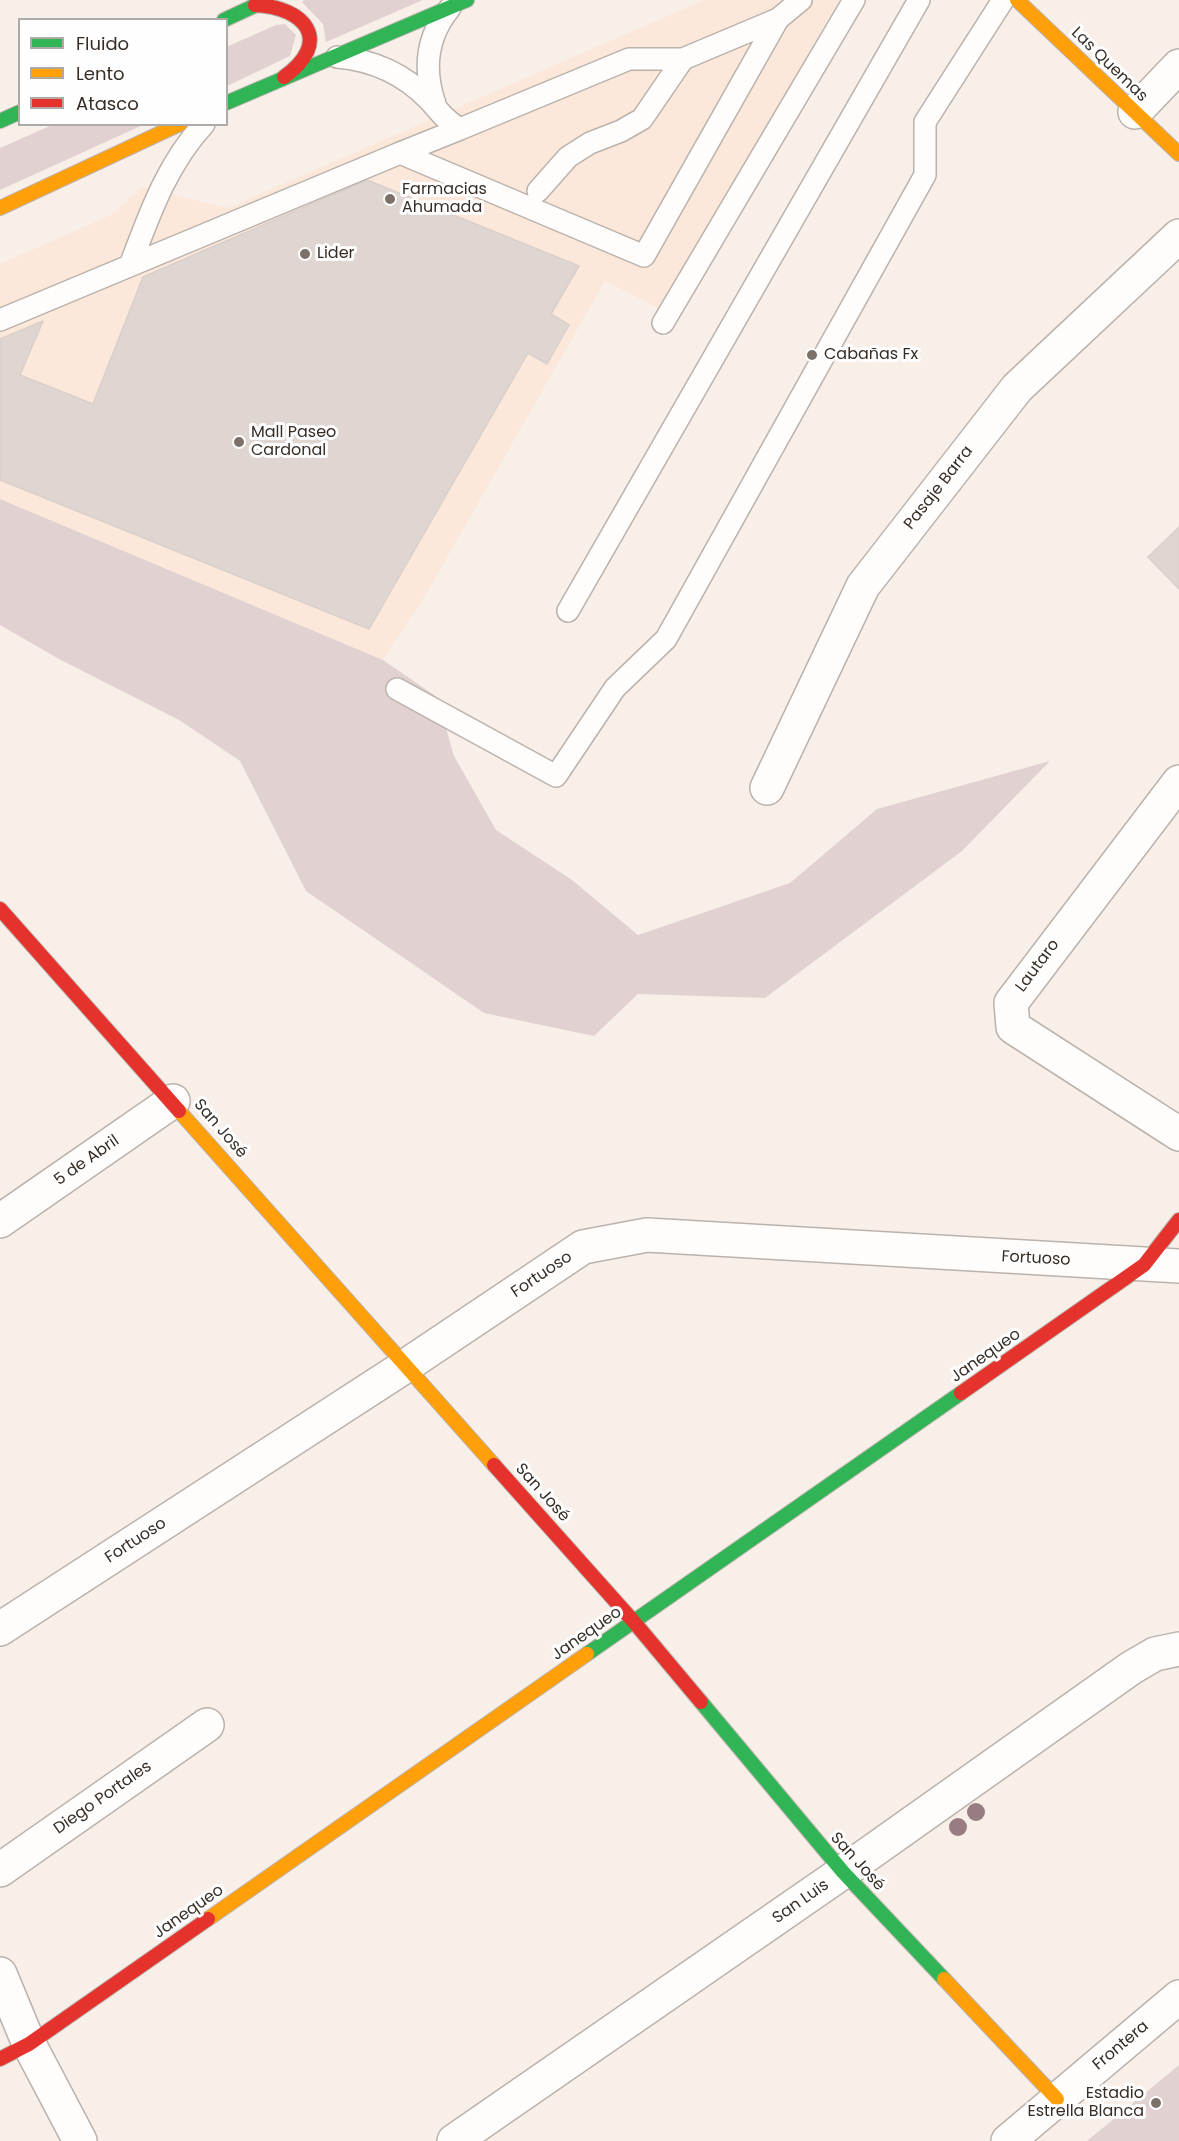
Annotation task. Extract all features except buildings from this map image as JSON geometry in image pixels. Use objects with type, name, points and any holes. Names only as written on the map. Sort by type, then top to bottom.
[{"type":"street","name":"Las Quemas","points":[[1017,0],[1179,154]]},
{"type":"street","points":[[228,102],[460,2]]},
{"type":"street","points":[[228,18],[261,3],[282,5],[303,17],[308,26],[307,50],[301,63],[292,72],[279,79]]},
{"type":"street","points":[[1135,112],[1179,66]]},
{"type":"street","points":[[0,121],[18,113]]},
{"type":"street","points":[[0,208],[176,126]]},
{"type":"street","name":"Pasaje Barra","points":[[767,788],[863,586],[1017,388],[1179,236]]},
{"type":"street","name":"Lautaro","points":[[1179,782],[1011,1002],[1013,1027],[1179,1134]]},
{"type":"street","name":"San José","points":[[0,909],[634,1622],[843,1872],[1057,2099]]},
{"type":"street","name":"5 de Abril","points":[[0,1221],[173,1101]]},
{"type":"street","name":"Janequeo","points":[[0,2059],[29,2044],[1144,1265],[1179,1220]]},
{"type":"street","name":"Fortuoso","points":[[0,1629],[583,1247],[647,1235],[1179,1266]]},
{"type":"street","name":"San Luis","points":[[454,2141],[843,1872],[1131,1668],[1155,1654],[1179,1649]]},
{"type":"street","name":"Diego Portales","points":[[0,1870],[207,1725]]},
{"type":"street","points":[[0,1974],[29,2044],[80,2141]]},
{"type":"street","name":"Frontera","points":[[1008,2141],[1179,1997]]},
{"type":"lane","points":[[0,320],[131,263],[400,153],[451,123],[629,58],[682,58],[778,19],[801,0]]},
{"type":"lane","points":[[663,323],[854,0]]},
{"type":"lane","points":[[568,611],[919,0]]},
{"type":"lane","points":[[397,689],[556,776],[615,688],[666,639],[925,176],[925,122],[1003,0]]},
{"type":"lane","points":[[451,123],[429,88],[428,51],[441,19],[460,2]]},
{"type":"lane","points":[[400,153],[644,256],[778,19]]},
{"type":"lane","points":[[331,57],[352,58],[393,72],[414,85],[451,123]]},
{"type":"lane","points":[[538,191],[568,158],[590,143],[621,131],[642,119],[682,58]]},
{"type":"lane","points":[[131,263],[156,197],[177,158],[202,126]]},
{"type":"shaded area","points":[[304,0],[423,0],[326,42],[323,24],[302,2]]},
{"type":"shaded area","points":[[704,0],[839,0],[661,309],[605,281],[421,603],[383,660],[0,499],[0,264],[111,215],[142,187],[228,208]]},
{"type":"shaded area","points":[[285,24],[296,35],[290,56],[228,86],[228,46],[276,25]]},
{"type":"shaded area","points":[[50,126],[141,126],[0,190],[0,148]]},
{"type":"shaded area","points":[[0,499],[383,660],[437,697],[454,756],[496,830],[572,880],[638,935],[790,883],[877,809],[1050,761],[962,851],[765,998],[638,994],[594,1036],[484,1013],[306,891],[240,761],[179,720],[59,659],[0,625]]},
{"type":"shaded area","name":"Estadio Estrella Blanca","points":[[1179,2065],[1179,2141],[1087,2141]]},
{"type":"traffic: fast","points":[[228,18],[267,0]]},
{"type":"traffic: fast","points":[[228,102],[467,0]]},
{"type":"traffic: fast","points":[[0,121],[18,113]]},
{"type":"traffic: fast","points":[[587,1654],[961,1393]]},
{"type":"traffic: fast","points":[[701,1702],[843,1872],[944,1979]]},
{"type":"traffic: slow","points":[[1017,0],[1179,154]]},
{"type":"traffic: slow","points":[[0,208],[176,126]]},
{"type":"traffic: slow","points":[[179,1111],[494,1465]]},
{"type":"traffic: slow","points":[[208,1919],[587,1654]]},
{"type":"traffic: slow","points":[[944,1979],[1057,2099]]},
{"type":"traffic: jam","points":[[255,5],[288,12],[300,19],[307,29],[310,39],[307,51],[299,64],[284,77]]},
{"type":"traffic: jam","points":[[0,909],[179,1111]]},
{"type":"traffic: jam","points":[[961,1393],[1144,1265],[1179,1220]]},
{"type":"traffic: jam","points":[[494,1465],[634,1622],[701,1702]]},
{"type":"traffic: jam","points":[[0,2059],[29,2044],[208,1919]]},
{"type":"place","name":"Farmacias Ahumada","points":[[390,199]]},
{"type":"place","name":"Lider","points":[[305,254]]},
{"type":"place","name":"Cabañas Fx","points":[[812,355]]},
{"type":"place","name":"Mall Paseo Cardonal","points":[[239,442]]},
{"type":"place","name":"Estadio Estrella Blanca","points":[[1156,2103]]}]
